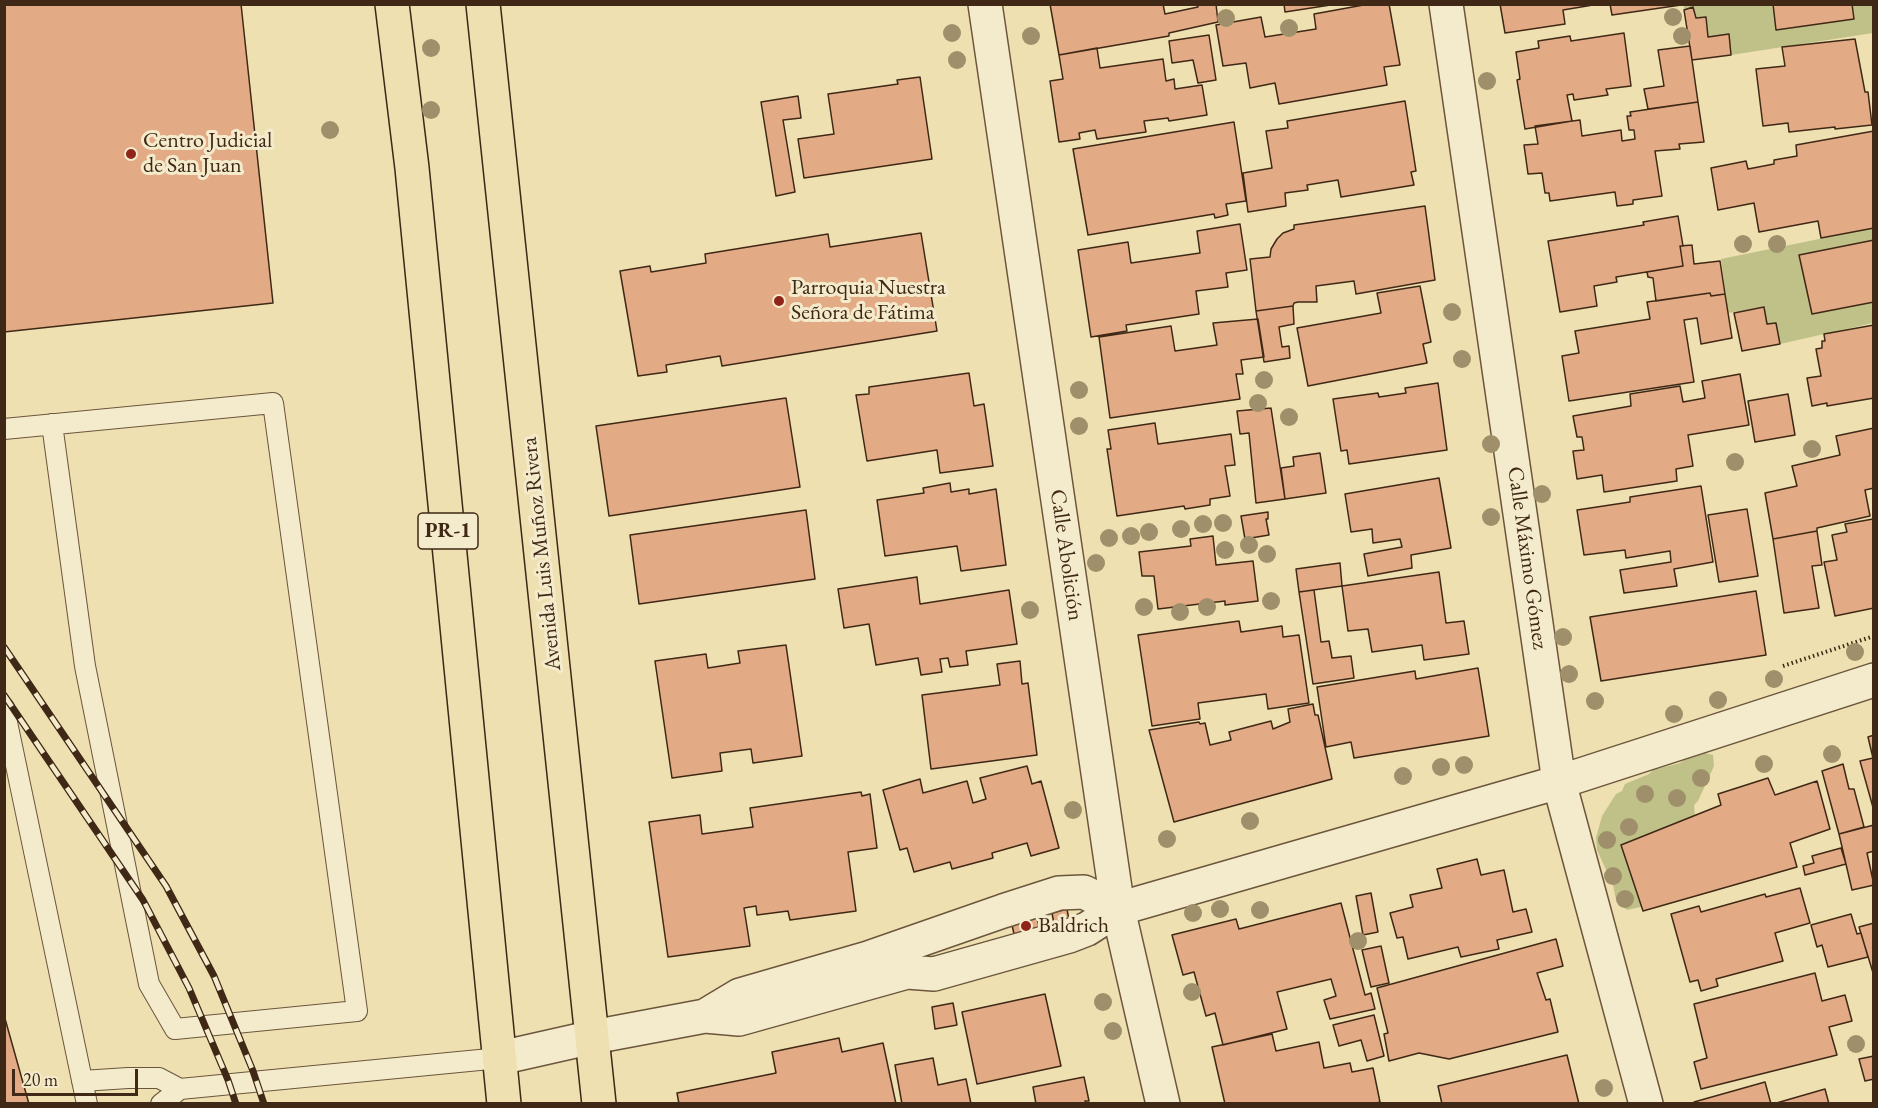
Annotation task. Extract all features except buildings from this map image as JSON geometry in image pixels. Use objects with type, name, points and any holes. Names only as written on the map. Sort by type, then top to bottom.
[{"type":"main road","name":"PR-1","points":[[392,4],[412,168],[504,1104]]},
{"type":"main road","name":"Avenida Luis Muñoz Rivera","points":[[483,4],[599,1104]]},
{"type":"street","name":"Calle Abolición","points":[[984,4],[1118,909],[1163,1104]]},
{"type":"street","name":"Calle Máximo Gómez","points":[[1446,4],[1559,782],[1646,1104]]},
{"type":"street","points":[[500,1058],[593,1037],[705,1016],[740,1019],[907,972],[934,974],[1069,936],[1087,929],[1118,909],[1559,782],[1874,680]]},
{"type":"street","points":[[705,1016],[740,995],[868,958],[1059,893],[1084,892],[1118,909]]},
{"type":"lane","points":[[4,429],[52,424],[273,403],[357,1011],[175,1029],[149,984],[85,666],[52,424]]},
{"type":"lane","points":[[4,708],[87,1104]]},
{"type":"lane","points":[[161,1104],[180,1089],[500,1058]]},
{"type":"lane","points":[[82,1081],[159,1078],[180,1089]]},
{"type":"path","points":[[1774,669],[1874,636]]},
{"type":"green space","points":[[1684,5],[1773,5],[1777,30],[1853,19],[1852,5],[1873,5],[1873,33],[1731,55],[1729,35],[1708,37],[1706,17],[1696,18],[1693,8],[1684,10]]},
{"type":"green space","points":[[1873,228],[1873,323],[1780,344],[1776,323],[1767,324],[1764,307],[1728,313],[1721,259]]},
{"type":"green space","points":[[1705,753],[1713,755],[1714,766],[1694,805],[1695,816],[1621,845],[1641,907],[1627,910],[1616,900],[1613,885],[1597,850],[1596,838],[1602,816],[1625,784],[1653,770]]},
{"type":"railway","points":[[4,647],[166,886],[214,976],[264,1104]]},
{"type":"railway","points":[[4,695],[143,900],[189,988],[236,1104]]},
{"type":"place","name":"Centro Judicial de San Juan","points":[[131,154]]},
{"type":"place","name":"Parroquia Nuestra Señora de Fátima","points":[[779,301]]},
{"type":"place","name":"Baldrich","points":[[1026,926]]}]
